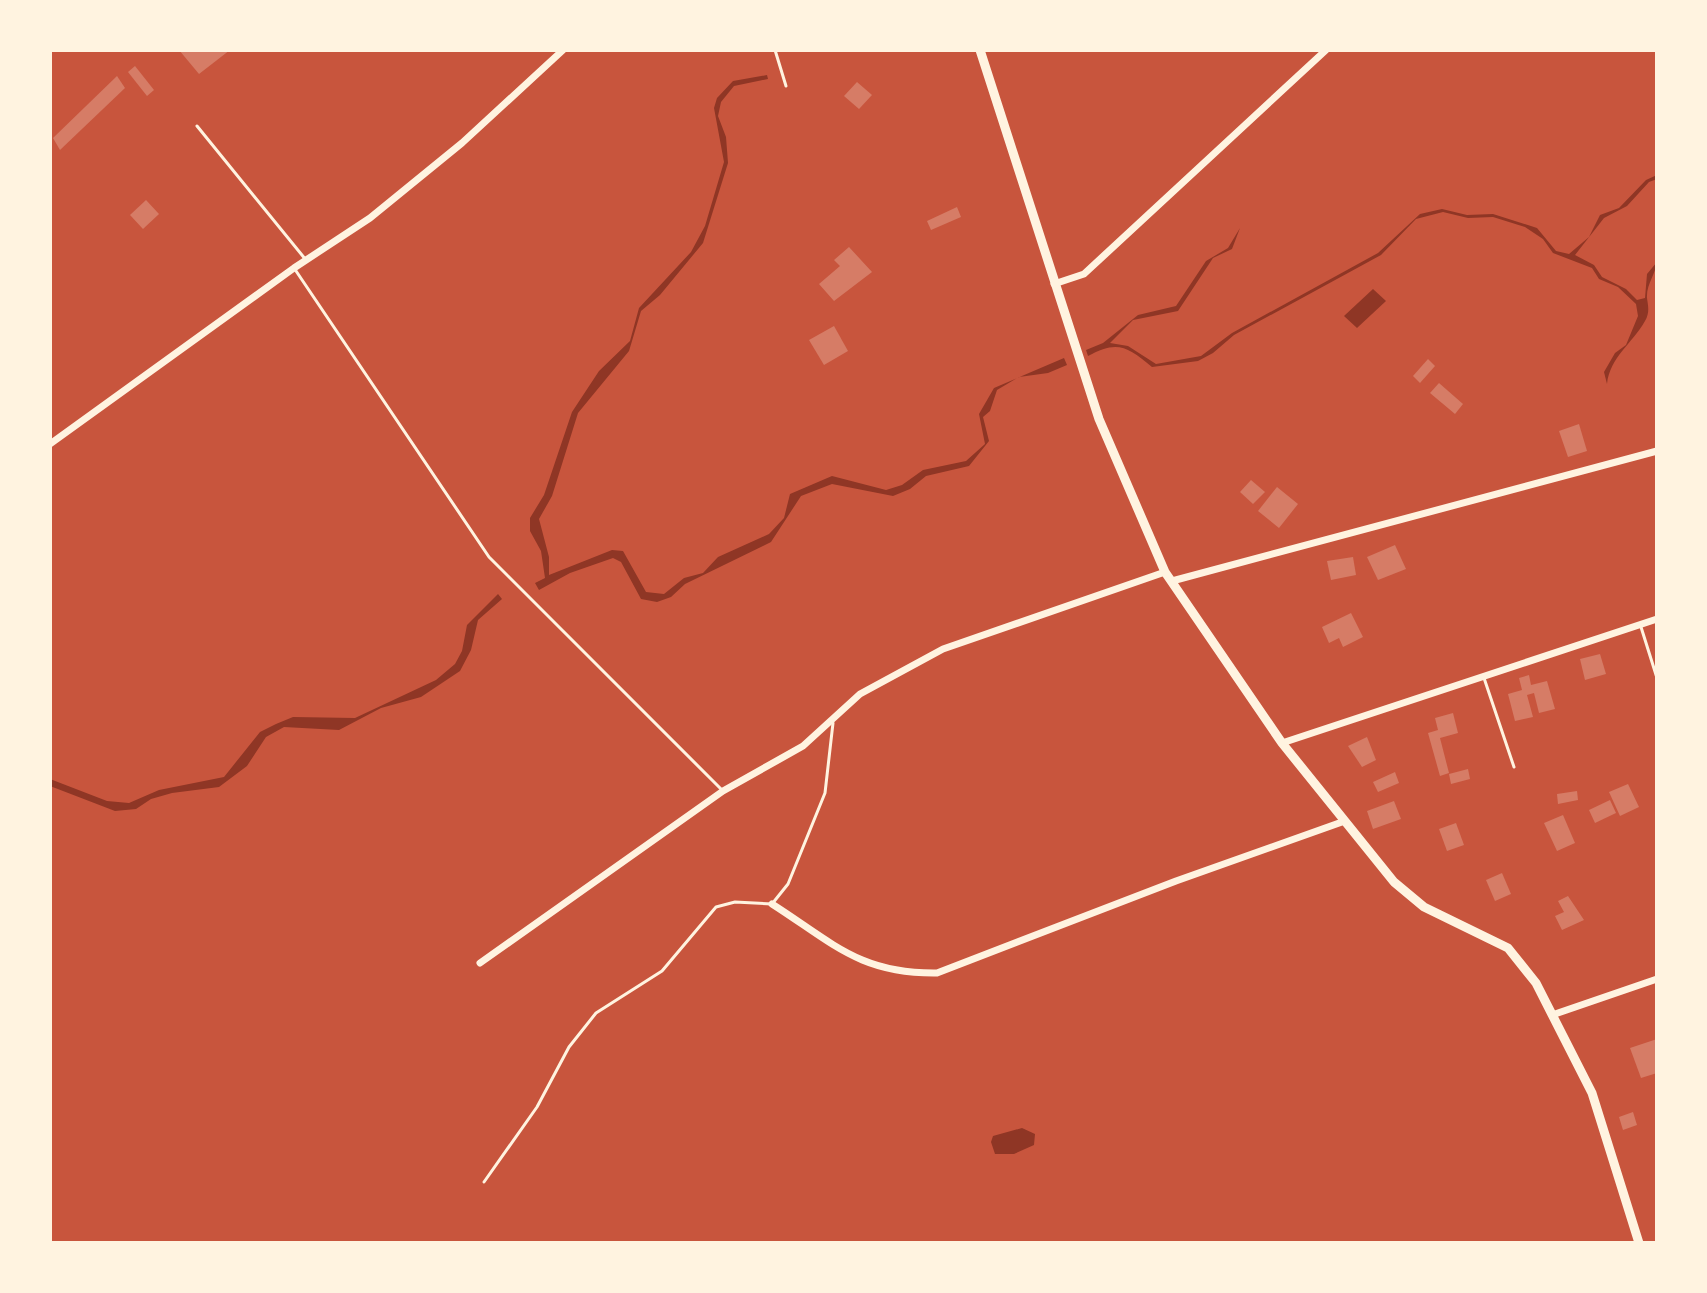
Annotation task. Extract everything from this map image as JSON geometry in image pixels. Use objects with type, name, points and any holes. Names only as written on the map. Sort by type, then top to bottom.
[{"type":"main road","points":[[980,50],[1099,419],[1165,572],[1282,743],[1342,822],[1408,894],[1424,907],[1508,948],[1536,983],[1555,1014],[1592,1093],[1639,1243]]},
{"type":"street","points":[[50,444],[294,268],[370,218],[462,143],[563,50]]},
{"type":"street","points":[[1054,284],[1084,274],[1326,50]]},
{"type":"street","points":[[1172,581],[1657,451]]},
{"type":"street","points":[[480,963],[723,791],[803,746],[860,694],[943,649],[1165,572]]},
{"type":"street","points":[[1282,743],[1482,674],[1657,619]]},
{"type":"street","points":[[772,904],[865,965],[904,973],[937,973],[1176,881],[1342,822]]},
{"type":"street","points":[[1555,1014],[1657,979]]},
{"type":"lane","points":[[775,50],[786,86]]},
{"type":"lane","points":[[197,126],[306,260]]},
{"type":"lane","points":[[294,268],[489,557],[723,791]]},
{"type":"lane","points":[[1639,624],[1657,678]]},
{"type":"lane","points":[[1482,674],[1514,767]]},
{"type":"lane","points":[[484,1182],[537,1107],[569,1047],[596,1013],[662,971],[716,907],[735,902],[772,904],[788,884],[825,793],[833,719]]},
{"type":"shaded area","points":[[767,75],[768,79],[734,86],[721,102],[718,116],[726,137],[728,163],[703,243],[660,295],[641,311],[629,351],[578,413],[552,496],[539,519],[549,557],[549,575],[612,550],[623,551],[646,592],[664,594],[684,578],[703,573],[718,557],[769,534],[784,518],[790,494],[832,476],[886,490],[902,485],[923,470],[966,461],[985,444],[979,414],[994,388],[1017,378],[997,390],[990,411],[983,417],[989,441],[969,466],[926,476],[910,489],[893,496],[832,484],[801,496],[771,542],[685,584],[671,597],[657,602],[641,599],[621,562],[613,558],[570,573],[539,590],[535,583],[545,578],[541,551],[530,531],[530,518],[544,495],[572,412],[599,371],[630,341],[639,308],[691,252],[705,226],[724,162],[714,108],[717,98],[733,81]]},
{"type":"shaded area","points":[[1657,175],[1657,179],[1649,182],[1627,206],[1604,218],[1575,255],[1594,265],[1602,277],[1626,289],[1637,300],[1645,298],[1647,274],[1657,262],[1647,293],[1647,318],[1612,366],[1607,384],[1604,372],[1615,353],[1626,345],[1638,316],[1636,304],[1618,287],[1599,279],[1592,268],[1553,253],[1543,239],[1525,227],[1493,217],[1468,218],[1443,212],[1416,219],[1381,255],[1234,335],[1198,361],[1152,367],[1136,354],[1122,348],[1107,348],[1088,356],[1086,350],[1103,343],[1138,315],[1176,306],[1206,261],[1228,248],[1240,228],[1232,249],[1213,258],[1178,311],[1133,320],[1110,343],[1128,346],[1156,364],[1201,356],[1232,333],[1378,253],[1420,214],[1442,209],[1467,215],[1493,214],[1537,228],[1556,251],[1569,254],[1589,237],[1600,215],[1619,208],[1646,180]]},
{"type":"shaded area","points":[[1373,289],[1386,301],[1357,328],[1344,316]]},
{"type":"shaded area","points":[[1064,358],[1067,365],[1048,373],[1020,377]]},
{"type":"shaded area","points":[[498,594],[502,599],[478,620],[471,650],[460,671],[421,697],[381,708],[339,730],[284,727],[266,737],[247,766],[219,787],[172,793],[151,799],[136,809],[115,811],[50,786],[50,779],[107,801],[129,803],[159,790],[224,777],[260,732],[276,724],[293,717],[355,718],[436,680],[455,664],[462,651],[467,625]]},
{"type":"shaded area","points":[[1022,1128],[1035,1134],[1034,1145],[1014,1154],[995,1154],[991,1142],[993,1136]]},
{"type":"building","points":[[179,50],[230,50],[199,74]]},
{"type":"building","points":[[135,66],[154,90],[147,96],[128,72]]},
{"type":"building","points":[[117,76],[125,88],[60,150],[53,138]]},
{"type":"building","points":[[857,82],[872,95],[859,109],[844,96]]},
{"type":"building","points":[[146,200],[159,214],[143,229],[130,215]]},
{"type":"building","points":[[957,207],[961,217],[931,230],[927,221]]},
{"type":"building","points":[[849,247],[872,272],[834,301],[819,284],[840,266],[834,260]]},
{"type":"building","points":[[834,326],[848,351],[824,365],[809,340]]},
{"type":"building","points":[[1428,359],[1435,366],[1420,383],[1413,376]]},
{"type":"building","points":[[1439,383],[1463,404],[1455,414],[1430,393]]},
{"type":"building","points":[[1579,424],[1587,451],[1568,457],[1559,431]]},
{"type":"building","points":[[1251,480],[1265,492],[1253,504],[1240,492]]},
{"type":"building","points":[[1277,487],[1298,504],[1279,528],[1258,511]]},
{"type":"building","points":[[1395,545],[1406,569],[1378,580],[1367,557]]},
{"type":"building","points":[[1353,557],[1356,575],[1331,580],[1327,561]]},
{"type":"building","points":[[1351,613],[1363,637],[1343,647],[1339,638],[1329,643],[1322,627]]},
{"type":"building","points":[[1600,654],[1606,674],[1585,680],[1580,659]]},
{"type":"building","points":[[1529,675],[1531,685],[1547,681],[1555,709],[1539,713],[1534,693],[1527,695],[1533,717],[1515,721],[1508,694],[1522,690],[1519,678]]},
{"type":"building","points":[[1453,713],[1458,733],[1440,738],[1449,773],[1440,776],[1428,733],[1438,730],[1435,718]]},
{"type":"building","points":[[1367,737],[1376,760],[1362,767],[1348,746]]},
{"type":"building","points":[[1468,769],[1470,779],[1451,784],[1449,774]]},
{"type":"building","points":[[1395,772],[1399,783],[1378,792],[1373,782]]},
{"type":"building","points":[[1628,784],[1639,807],[1620,816],[1609,792]]},
{"type":"building","points":[[1577,791],[1578,800],[1558,804],[1557,794]]},
{"type":"building","points":[[1610,800],[1616,813],[1595,823],[1589,810]]},
{"type":"building","points":[[1394,801],[1401,819],[1373,829],[1367,811]]},
{"type":"building","points":[[1563,815],[1575,843],[1557,851],[1544,823]]},
{"type":"building","points":[[1456,823],[1464,845],[1447,851],[1439,829]]},
{"type":"building","points":[[1502,873],[1511,894],[1495,901],[1486,880]]},
{"type":"building","points":[[1568,896],[1584,920],[1562,930],[1555,916],[1564,912],[1558,901]]},
{"type":"building","points":[[1657,1039],[1657,1073],[1641,1078],[1630,1048]]},
{"type":"building","points":[[1633,1112],[1637,1125],[1623,1130],[1619,1117]]}]
